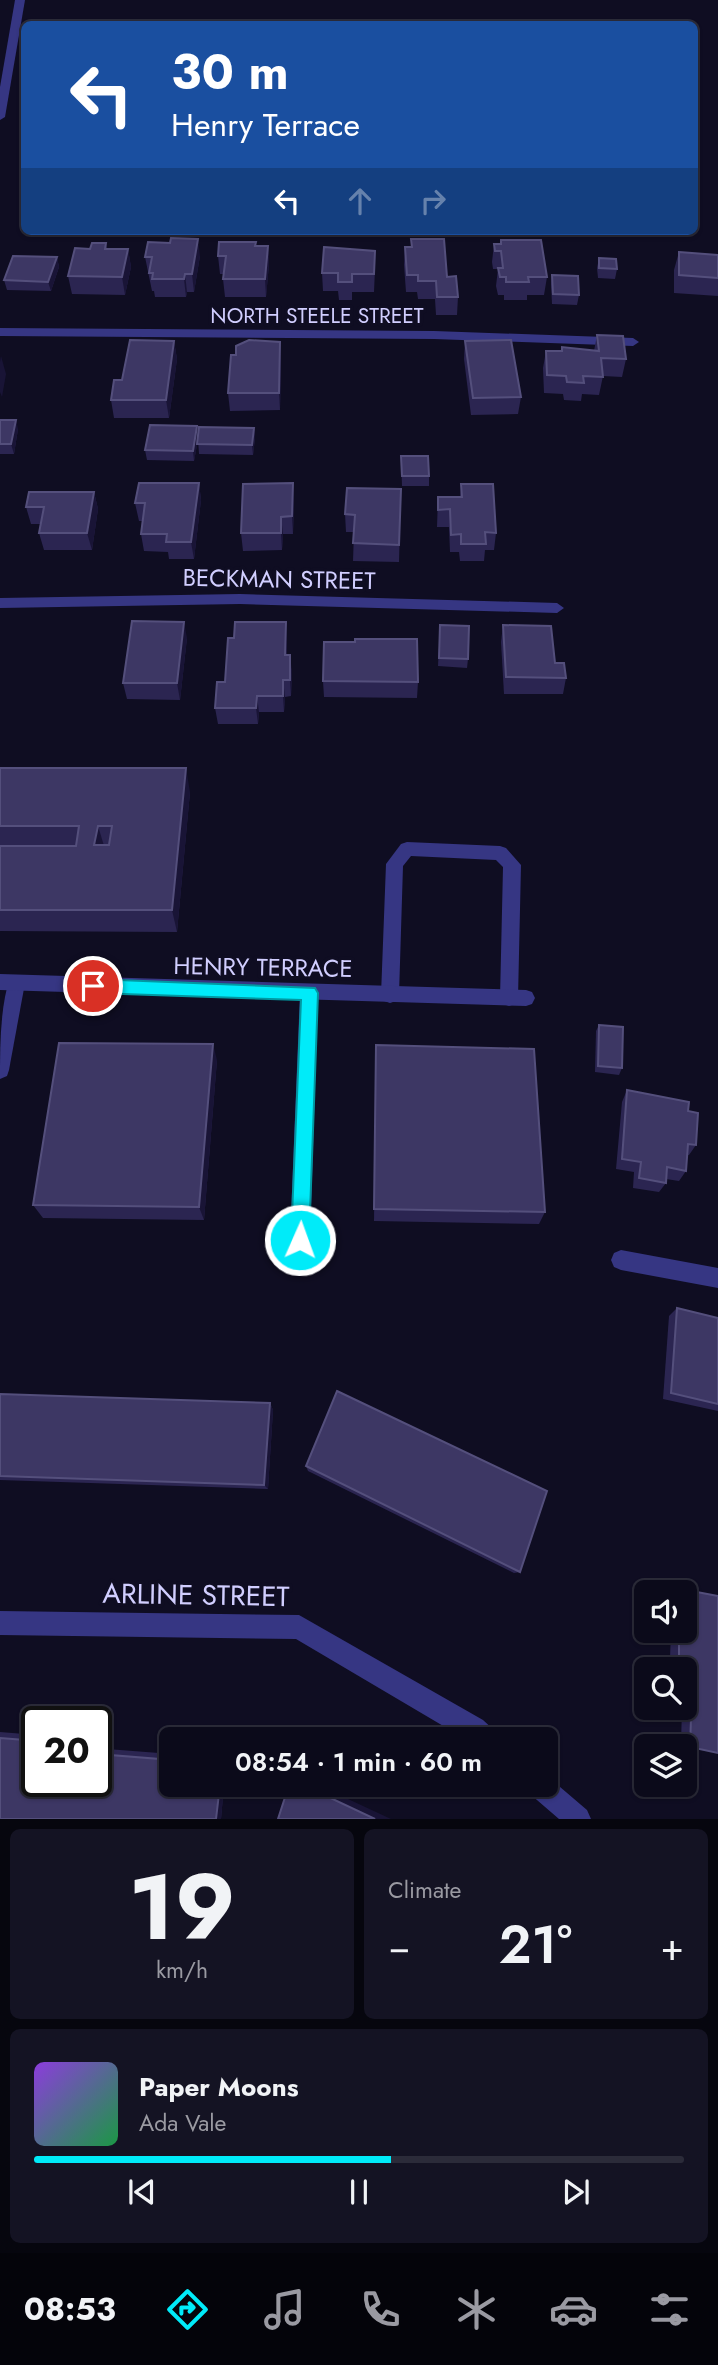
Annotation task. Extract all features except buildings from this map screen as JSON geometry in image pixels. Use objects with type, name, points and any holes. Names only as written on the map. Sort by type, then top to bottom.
[{"type":"street","points":[[0,117],[20,0]]},
{"type":"street","name":"NORTH STEELE STREET","points":[[0,332],[434,335],[633,342]]},
{"type":"street","name":"BECKMAN STREET","points":[[0,603],[240,599],[557,608]]},
{"type":"street","name":"HENRY TERRACE","points":[[8,983],[309,993],[390,995],[518,998],[512,865],[500,853],[407,849],[395,864],[390,995]]},
{"type":"street","points":[[0,1070],[8,983]]},
{"type":"street","points":[[300,1240],[309,993]]},
{"type":"street","points":[[621,1260],[718,1278]]},
{"type":"street","name":"ARLINE STREET","points":[[0,1623],[299,1627],[469,1727]]},
{"type":"street","points":[[553,1797],[578,1819]]},
{"type":"route","points":[[93,986],[309,993],[300,1240]]}]
